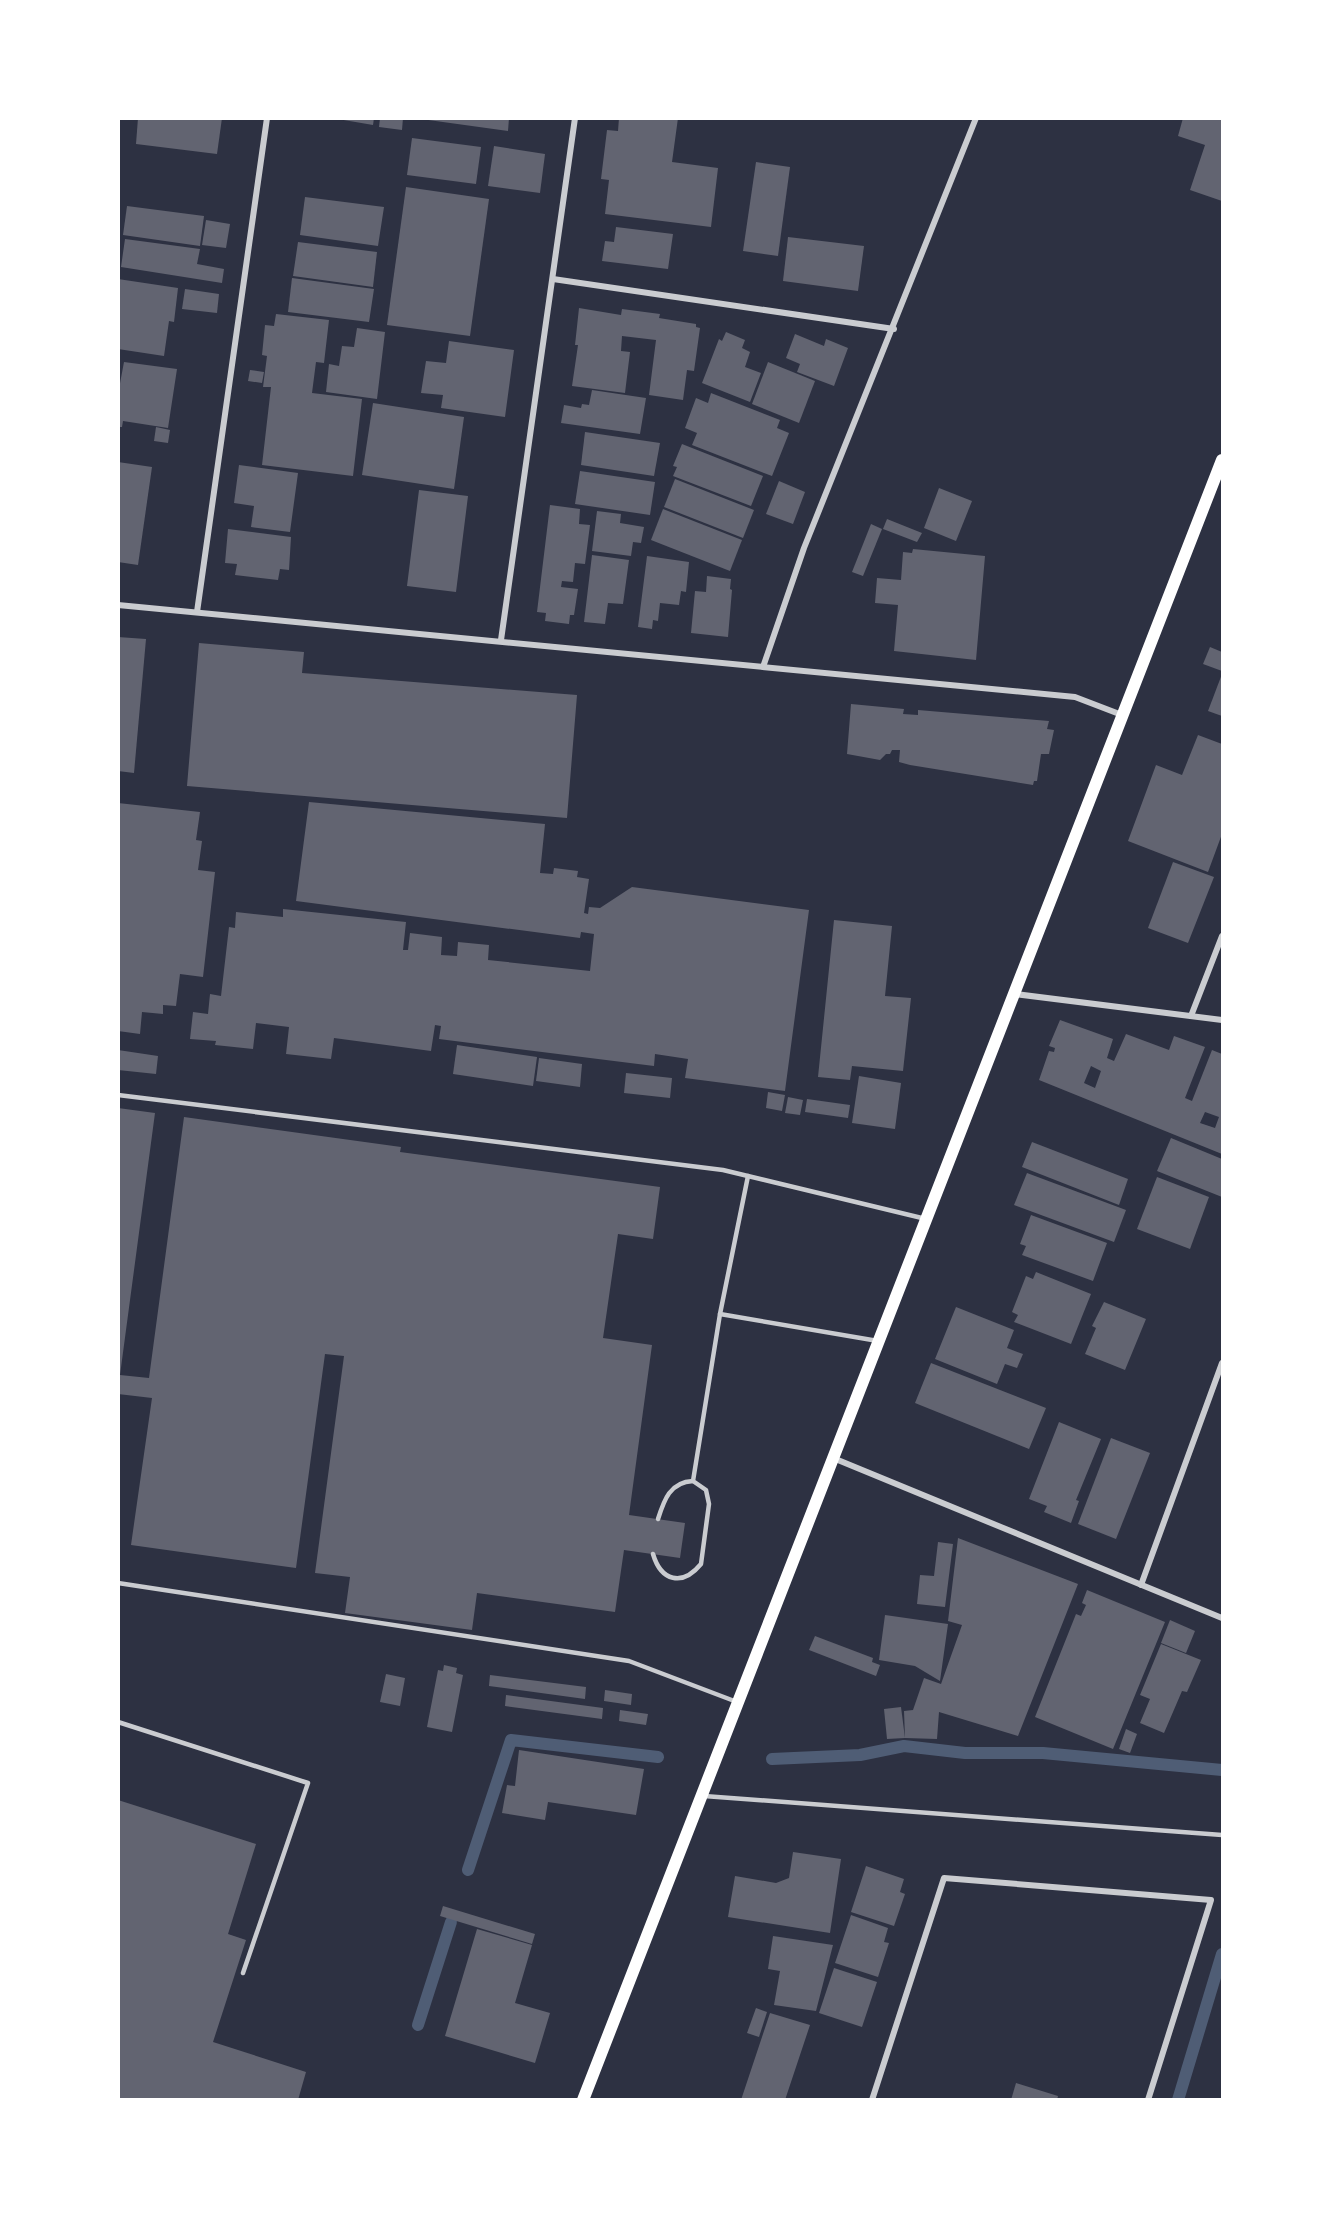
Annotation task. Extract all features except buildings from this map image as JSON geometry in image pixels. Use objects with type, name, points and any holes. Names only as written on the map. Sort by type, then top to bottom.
[{"type":"main road","points":[[583,2100],[1222,460]]},
{"type":"street","points":[[197,612],[267,118]]},
{"type":"street","points":[[501,640],[575,118]]},
{"type":"street","points":[[763,667],[804,548],[894,329],[976,118]]},
{"type":"street","points":[[553,279],[894,329]]},
{"type":"street","points":[[118,605],[501,640],[1075,697],[1123,716]]},
{"type":"street","points":[[1191,1016],[1222,936]]},
{"type":"street","points":[[1014,994],[1222,1020]]},
{"type":"street","points":[[1141,1585],[1222,1363]]},
{"type":"street","points":[[833,1458],[1222,1618]]},
{"type":"street","points":[[872,2100],[944,1878],[1211,1900],[1148,2100]]},
{"type":"lane","points":[[118,1095],[723,1170],[926,1219]]},
{"type":"lane","points":[[693,1480],[720,1314],[748,1176]]},
{"type":"lane","points":[[720,1314],[878,1341]]},
{"type":"lane","points":[[653,1554],[657,1567],[667,1576],[679,1579],[687,1576],[700,1564],[709,1504],[706,1490],[693,1480],[683,1481],[675,1486],[664,1499],[658,1520]]},
{"type":"lane","points":[[118,1583],[629,1660],[737,1702]]},
{"type":"lane","points":[[118,1722],[308,1783],[243,1972]]},
{"type":"lane","points":[[701,1796],[1222,1835]]},
{"type":"waterway","points":[[468,1870],[511,1740],[658,1757]]},
{"type":"waterway","points":[[772,1759],[860,1755],[904,1746],[965,1753],[1043,1753],[1222,1770]]},
{"type":"waterway","points":[[418,2025],[451,1922]]},
{"type":"waterway","points":[[1178,2100],[1222,1954]]}]
